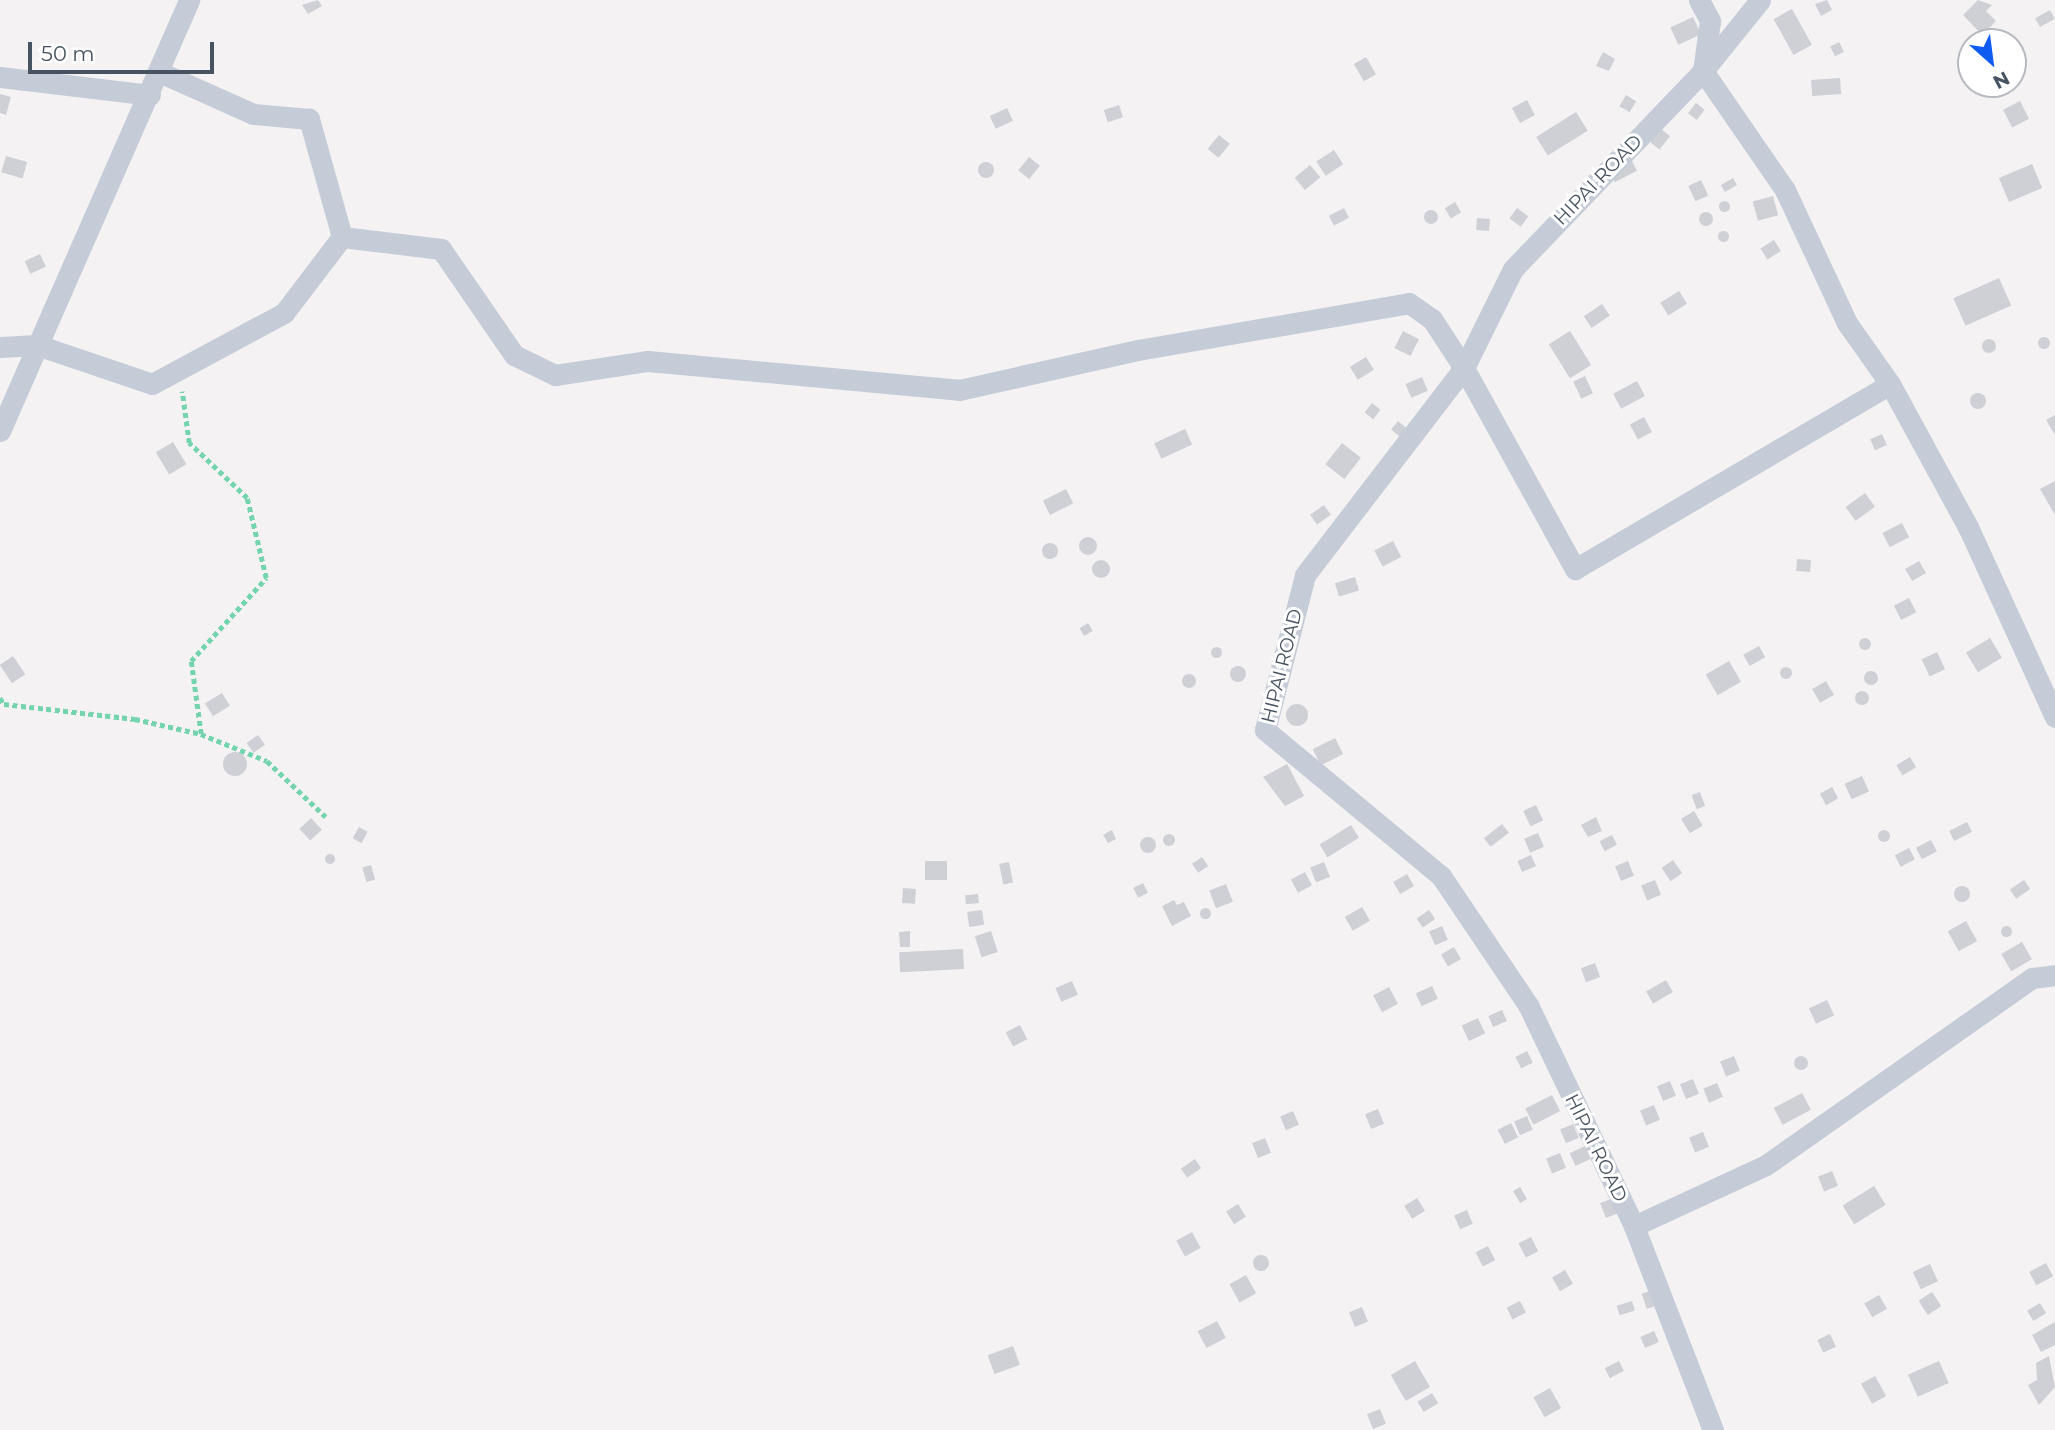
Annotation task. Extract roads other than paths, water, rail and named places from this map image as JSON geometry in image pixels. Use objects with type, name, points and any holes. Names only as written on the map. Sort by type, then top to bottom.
[{"type":"street","points":[[0,431],[150,95],[189,0]]},
{"type":"street","points":[[1699,0],[1710,21],[1703,71],[1786,190],[1847,323],[1890,384],[1968,527],[2055,717]]},
{"type":"street","name":"HIPAI ROAD","points":[[1713,1430],[1634,1226],[1528,1006],[1441,876],[1265,730],[1305,575],[1464,368],[1513,269],[1703,71],[1760,0]]},
{"type":"street","points":[[159,72],[253,114],[309,119],[342,237]]},
{"type":"street","points":[[0,77],[150,95]]},
{"type":"street","points":[[342,237],[440,249],[514,355],[555,375],[648,361],[959,390],[1138,350],[1409,303],[1432,319],[1464,368],[1575,569],[1890,384]]},
{"type":"street","points":[[0,347],[37,345],[152,384],[284,313],[342,237]]},
{"type":"street","points":[[1634,1226],[1766,1165],[2032,978],[2055,975]]}]
